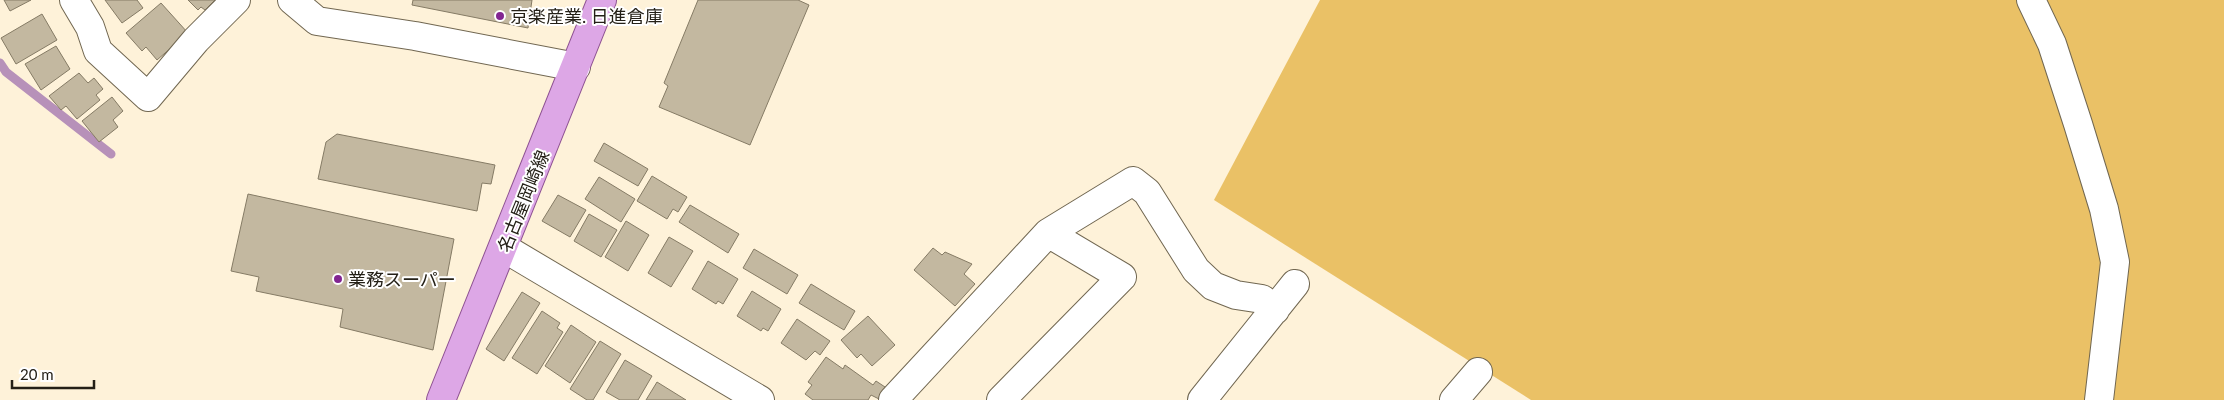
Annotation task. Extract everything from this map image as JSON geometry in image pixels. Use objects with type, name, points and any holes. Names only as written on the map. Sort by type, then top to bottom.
[{"type":"main road","name":"名古屋岡崎線","points":[[441,400],[504,248],[602,0]]},
{"type":"street","points":[[74,0],[90,27],[98,51],[148,97],[196,40],[236,0]]},
{"type":"street","points":[[292,0],[318,21],[415,36],[576,67]]},
{"type":"street","points":[[2030,0],[2052,44],[2078,124],[2104,209],[2115,262],[2099,400]]},
{"type":"street","points":[[893,400],[1048,233],[1133,180],[1147,192],[1196,270],[1213,286],[1236,295],[1262,299],[1275,310]]},
{"type":"street","points":[[1001,400],[1122,277],[1048,233]]},
{"type":"street","points":[[504,248],[751,398]]},
{"type":"street","points":[[1202,400],[1295,284]]},
{"type":"street","points":[[1454,400],[1478,372]]},
{"type":"shaded area","points":[[1320,0],[2224,0],[2224,400],[1531,400],[1214,200]]},
{"type":"building","points":[[4,0],[31,0],[10,11]]},
{"type":"building","points":[[105,0],[137,0],[143,8],[122,23]]},
{"type":"building","points":[[188,0],[215,0],[205,10],[201,7],[198,10]]},
{"type":"building","name":"京楽産業. 日進倉庫","points":[[413,0],[532,0],[528,28],[412,5]]},
{"type":"building","points":[[698,0],[798,0],[809,5],[750,145],[659,107],[668,86],[664,83]]},
{"type":"building","points":[[161,3],[188,33],[157,60],[146,47],[142,51],[126,33]]},
{"type":"building","points":[[42,14],[57,40],[16,64],[1,38]]},
{"type":"building","points":[[56,46],[70,69],[41,90],[25,64]]},
{"type":"building","points":[[79,73],[88,83],[94,78],[103,89],[96,95],[100,100],[77,119],[66,106],[61,110],[49,96]]},
{"type":"building","points":[[112,97],[123,111],[113,120],[118,127],[99,142],[82,121]]},
{"type":"building","points":[[337,134],[495,165],[491,184],[482,183],[477,211],[318,179],[326,142]]},
{"type":"building","points":[[604,143],[648,169],[638,186],[594,161]]},
{"type":"building","points":[[652,176],[687,197],[678,212],[673,209],[667,219],[637,201]]},
{"type":"building","points":[[599,177],[635,199],[621,222],[585,199]]},
{"type":"building","points":[[248,194],[454,239],[433,350],[340,327],[343,309],[256,291],[259,277],[231,271]]},
{"type":"building","points":[[558,195],[586,210],[570,237],[542,221]]},
{"type":"building","points":[[690,205],[739,234],[728,253],[679,222]]},
{"type":"building","points":[[589,214],[617,230],[601,257],[574,241]]},
{"type":"building","points":[[626,221],[649,235],[628,271],[605,257]]},
{"type":"building","points":[[669,237],[693,251],[671,287],[648,273]]},
{"type":"building","points":[[933,248],[942,255],[945,252],[972,264],[964,274],[975,284],[955,306],[914,270]]},
{"type":"building","points":[[754,249],[798,275],[787,294],[743,268]]},
{"type":"building","points":[[708,261],[738,279],[723,304],[718,301],[716,304],[692,289]]},
{"type":"building","points":[[811,284],[855,311],[844,330],[799,303]]},
{"type":"building","points":[[752,291],[781,309],[768,331],[763,328],[761,331],[737,316]]},
{"type":"building","points":[[522,292],[540,303],[504,361],[486,349]]},
{"type":"building","points":[[542,311],[560,323],[557,328],[563,332],[537,374],[512,358]]},
{"type":"building","points":[[868,316],[895,345],[872,366],[861,354],[857,358],[841,340]]},
{"type":"building","points":[[797,319],[830,341],[820,355],[815,351],[806,360],[781,343]]},
{"type":"building","points":[[571,325],[596,342],[570,383],[545,366]]},
{"type":"building","points":[[600,341],[621,354],[593,400],[587,400],[570,389]]},
{"type":"building","points":[[826,357],[843,369],[845,365],[873,385],[876,381],[888,389],[881,400],[871,395],[868,400],[813,400],[805,394],[812,385],[808,382]]},
{"type":"building","points":[[625,360],[652,376],[638,400],[620,400],[606,392]]},
{"type":"building","points":[[657,382],[686,400],[646,400]]},
{"type":"waterway","points":[[0,63],[6,72],[111,154]]},
{"type":"place","name":"京楽産業. 日進倉庫","points":[[500,16]]},
{"type":"place","name":"業務スーパー","points":[[338,279]]}]
